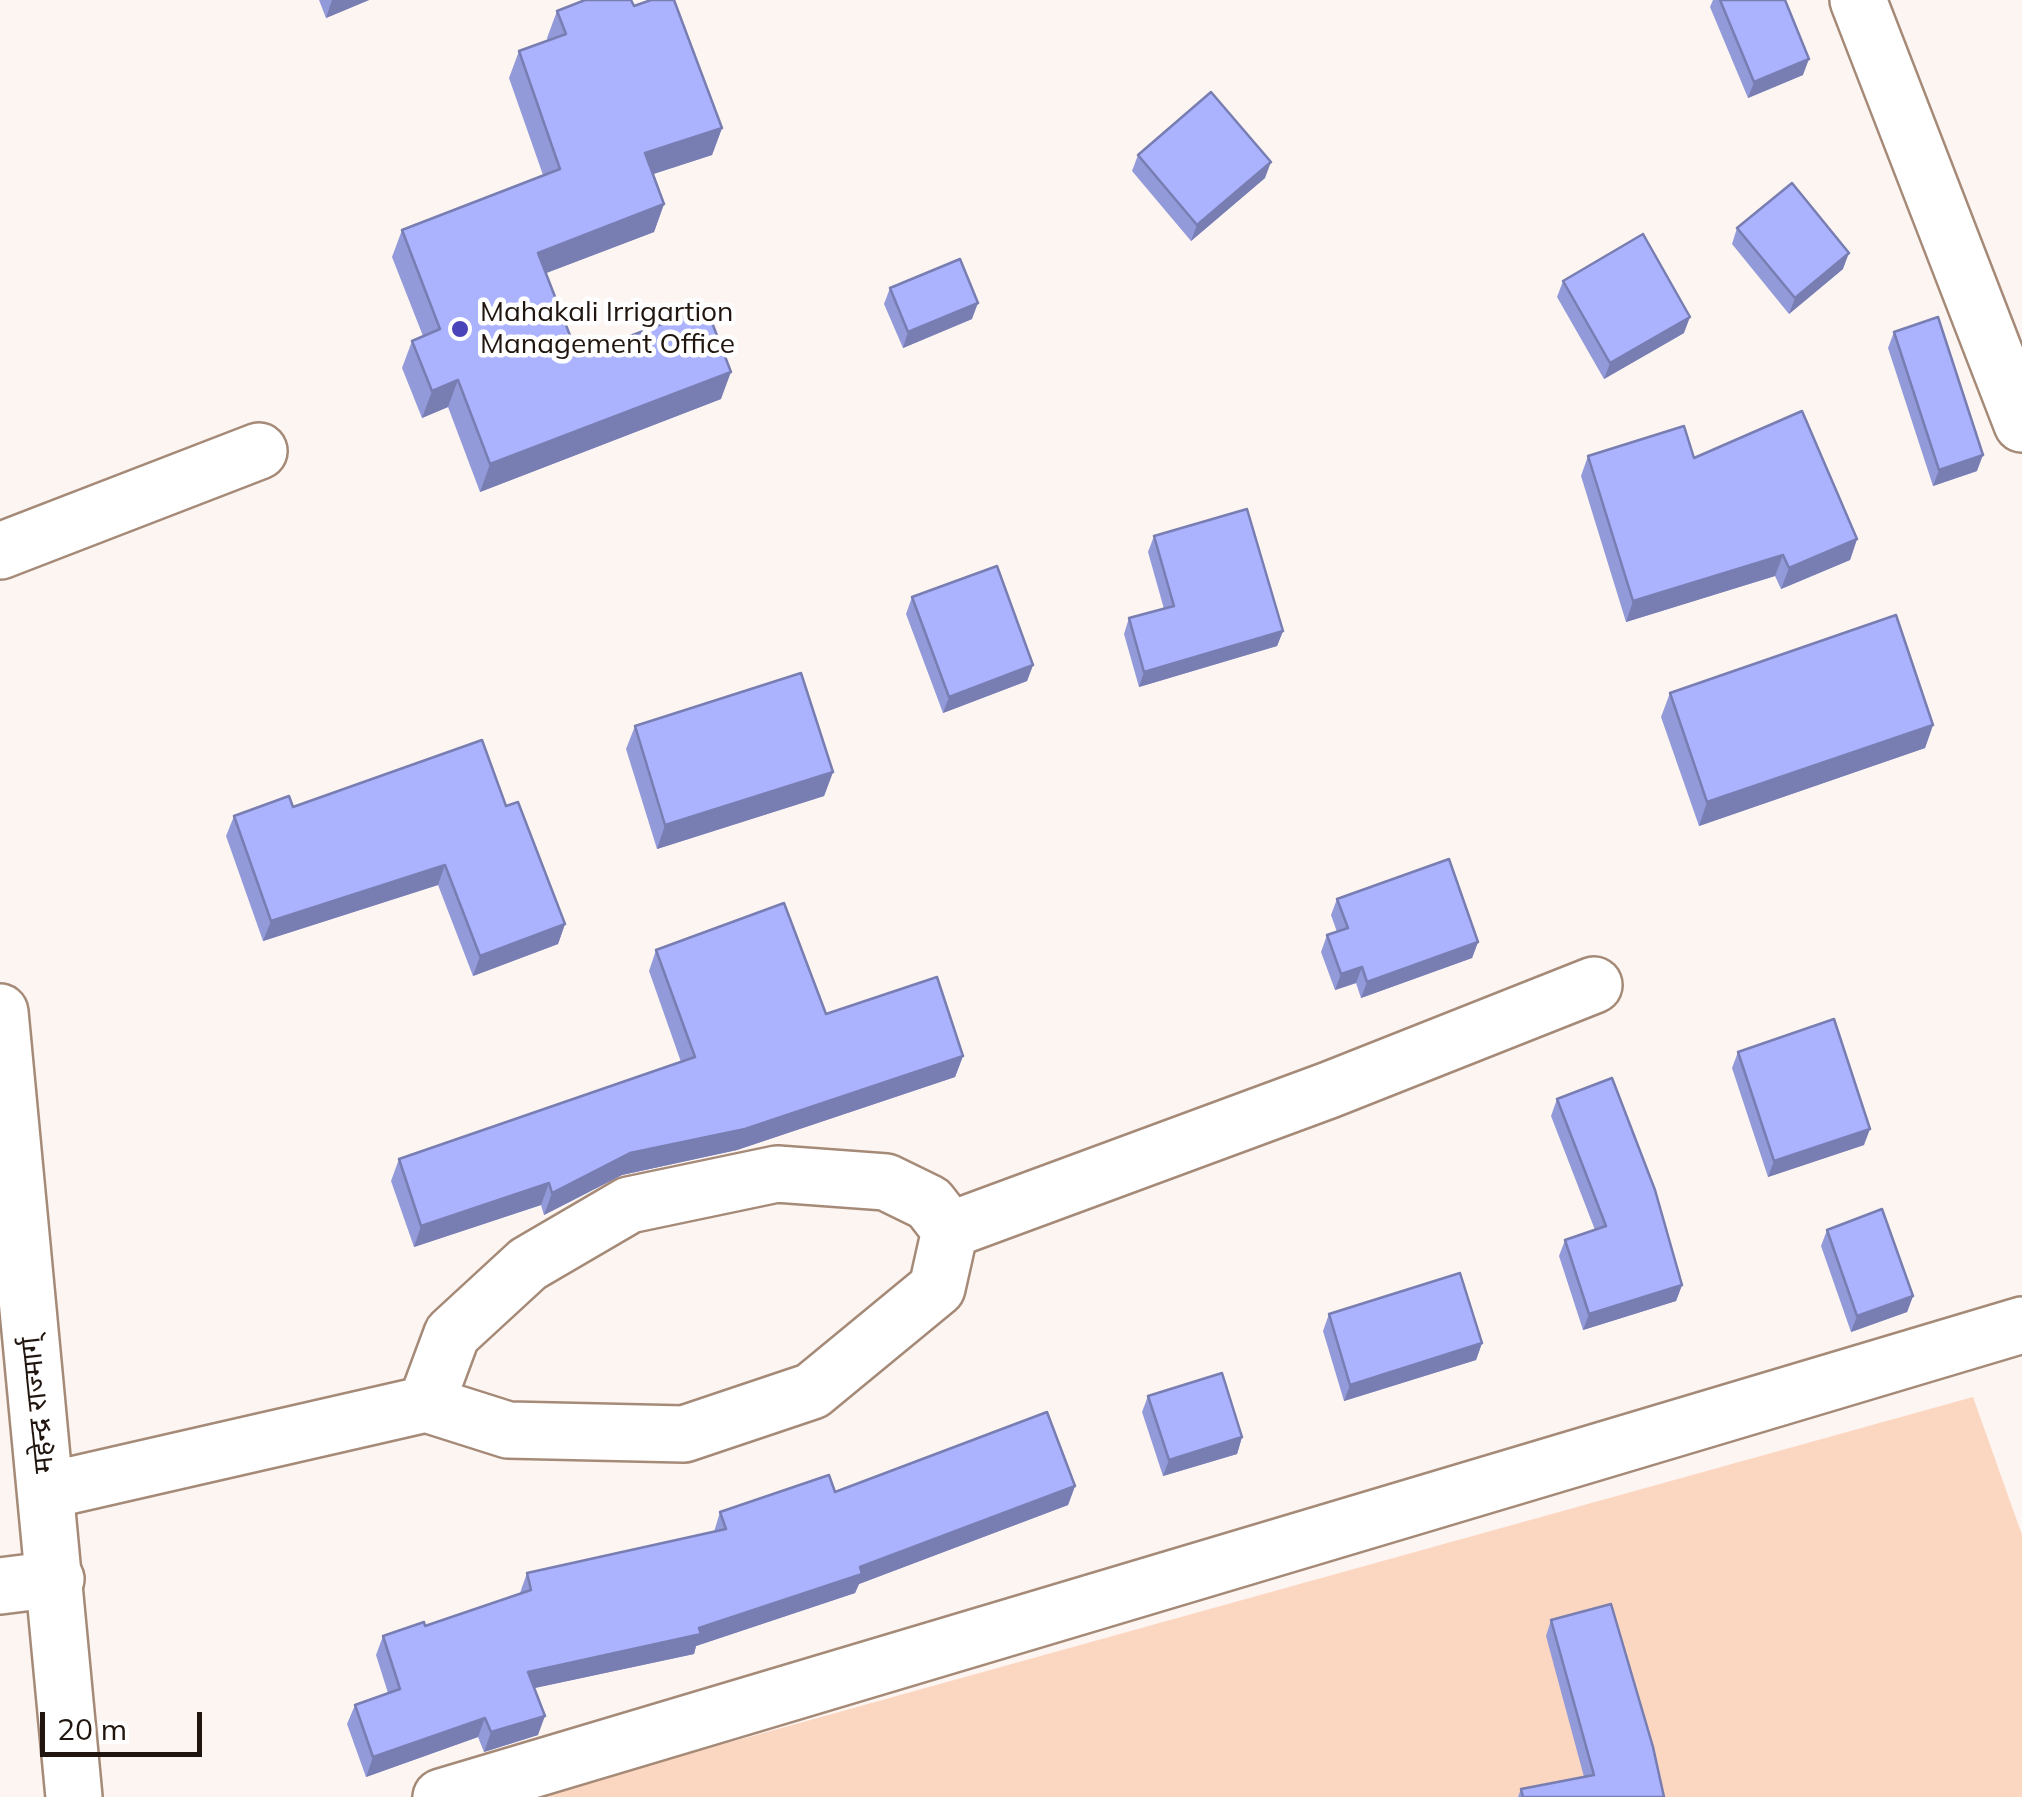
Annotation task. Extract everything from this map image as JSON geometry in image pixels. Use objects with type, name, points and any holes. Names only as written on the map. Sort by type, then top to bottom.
[{"type":"main road","points":[[1858,0],[2022,424]]},
{"type":"main road","points":[[0,550],[259,451]]},
{"type":"main road","points":[[950,1230],[1329,1090],[1594,985]]},
{"type":"main road","name":"महेन्द्र राज्मार्ग्","points":[[0,1012],[74,1797]]},
{"type":"main road","points":[[46,1491],[426,1404],[508,1430],[684,1434],[812,1391],[938,1288],[950,1230],[929,1202],[886,1182],[776,1174],[629,1205],[528,1264],[452,1334],[426,1404]]},
{"type":"main road","points":[[442,1797],[2022,1325]]},
{"type":"main road","points":[[0,1586],[56,1579]]},
{"type":"shaded area","points":[[1973,1397],[2022,1535],[2022,1797],[533,1797]]},
{"type":"building","points":[[585,0],[631,0],[634,6],[651,0],[674,0],[722,128],[645,153],[664,204],[538,253],[578,356],[706,307],[731,372],[490,464],[458,380],[432,391],[412,341],[440,329],[402,230],[560,169],[519,51],[566,34],[557,11]]},
{"type":"building","points":[[1720,0],[1785,0],[1809,59],[1754,82]]},
{"type":"building","points":[[1211,92],[1271,162],[1197,225],[1138,155]]},
{"type":"building","points":[[1792,183],[1849,253],[1795,298],[1737,228]]},
{"type":"building","points":[[1643,234],[1690,317],[1610,363],[1563,281]]},
{"type":"building","points":[[960,259],[978,303],[908,332],[890,288]]},
{"type":"building","points":[[1938,317],[1983,455],[1939,470],[1894,332]]},
{"type":"building","points":[[1802,411],[1857,539],[1789,568],[1783,555],[1633,601],[1588,456],[1684,426],[1694,458]]},
{"type":"building","points":[[1247,509],[1283,631],[1144,672],[1129,618],[1174,606],[1154,536]]},
{"type":"building","points":[[997,566],[1033,665],[949,697],[912,597]]},
{"type":"building","points":[[1896,615],[1933,725],[1707,802],[1670,693]]},
{"type":"building","points":[[801,673],[833,772],[665,825],[635,726]]},
{"type":"building","points":[[482,740],[506,806],[518,802],[565,924],[480,956],[445,865],[271,921],[234,816],[289,796],[293,807]]},
{"type":"building","points":[[1449,859],[1478,942],[1367,982],[1362,967],[1341,974],[1327,935],[1348,928],[1337,899]]},
{"type":"building","points":[[784,903],[826,1014],[937,977],[963,1056],[745,1129],[630,1153],[552,1193],[549,1183],[421,1226],[399,1159],[695,1057],[656,950]]},
{"type":"building","points":[[1834,1019],[1870,1129],[1774,1161],[1738,1052]]},
{"type":"building","points":[[1612,1078],[1655,1190],[1682,1285],[1589,1314],[1565,1240],[1606,1226],[1557,1099]]},
{"type":"building","points":[[1882,1209],[1913,1296],[1857,1316],[1827,1230]]},
{"type":"building","points":[[1460,1273],[1482,1343],[1350,1385],[1329,1314]]},
{"type":"building","points":[[1222,1373],[1242,1437],[1169,1460],[1148,1396]]},
{"type":"building","points":[[1047,1412],[1075,1486],[860,1567],[862,1574],[699,1628],[701,1634],[528,1672],[545,1716],[491,1732],[485,1718],[373,1757],[355,1705],[400,1689],[383,1636],[531,1590],[527,1573],[726,1529],[720,1512],[829,1475],[835,1492]]},
{"type":"building","points":[[1611,1604],[1664,1797],[1523,1797],[1521,1789],[1594,1775],[1551,1620]]},
{"type":"place","name":"Mahakali Irrigartion Management Office","points":[[460,329]]}]
